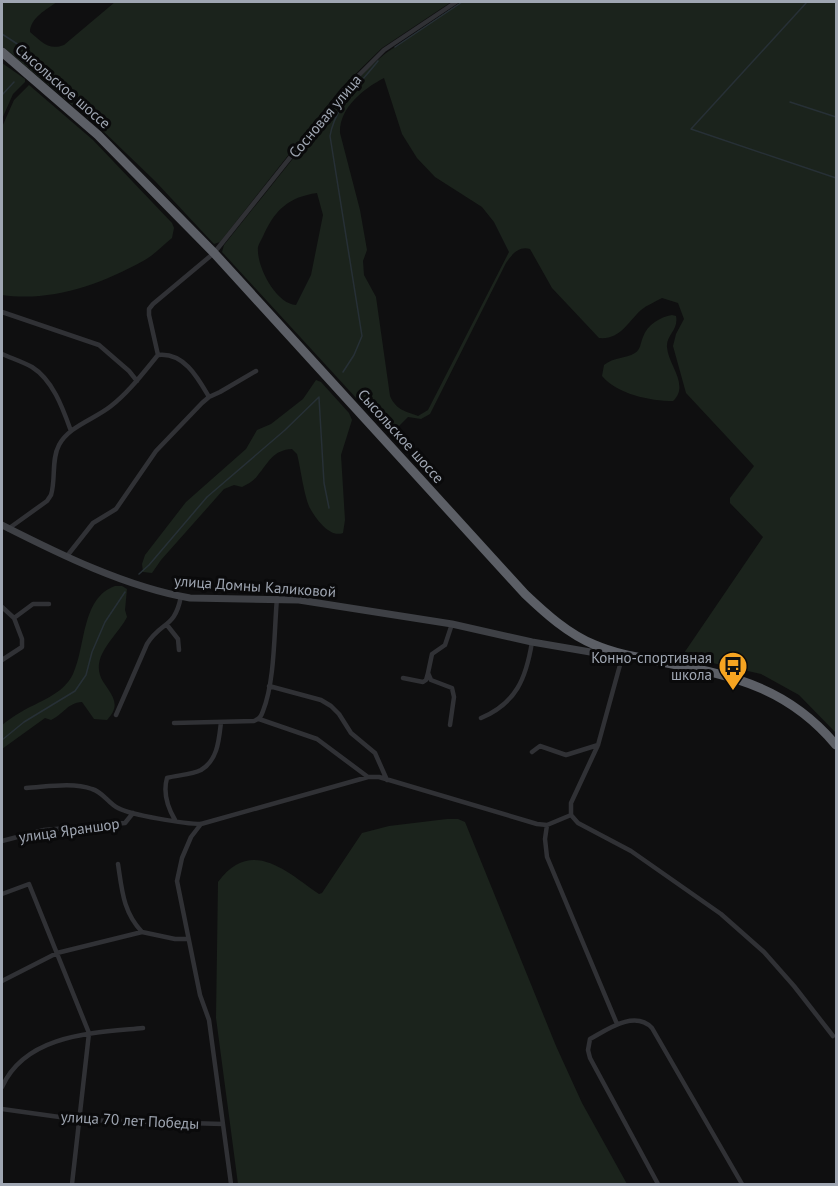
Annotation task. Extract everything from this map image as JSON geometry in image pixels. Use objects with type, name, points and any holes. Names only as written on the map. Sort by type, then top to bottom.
[{"type":"highway","name":"Сысольское шоссе","points":[[2,52],[98,135],[214,253],[525,594],[557,622],[595,645],[623,654],[693,668],[752,684],[796,706],[837,745]]},
{"type":"main road","name":"улица Домны Каликовой","points":[[5,527],[100,570],[181,596],[277,598],[366,609],[452,624],[532,642],[602,654],[623,654]]},
{"type":"street","name":"Сосновая улица","points":[[158,355],[149,309],[153,304],[214,253],[344,90],[366,66],[384,50],[456,2]]},
{"type":"street","points":[[2,312],[99,345],[137,381]]},
{"type":"street","points":[[2,354],[33,367],[44,377],[52,388],[71,432]]},
{"type":"street","points":[[5,527],[47,501],[51,495],[58,446],[71,432],[111,407],[137,381],[158,355],[165,354],[177,358],[188,366],[209,397]]},
{"type":"street","points":[[67,556],[93,523],[116,508],[156,451],[209,397],[256,371]]},
{"type":"street","points":[[116,715],[147,644],[152,636],[176,615],[181,596]]},
{"type":"street","points":[[174,723],[254,721],[259,718],[263,713],[269,686],[277,598]]},
{"type":"street","points":[[14,618],[33,604],[49,604]]},
{"type":"street","points":[[2,607],[14,618],[22,639],[22,647],[2,660]]},
{"type":"street","points":[[403,678],[426,680],[432,654],[445,645],[452,624]]},
{"type":"street","points":[[167,625],[178,639],[179,650]]},
{"type":"street","points":[[481,718],[504,707],[512,699],[525,671],[532,642]]},
{"type":"street","points":[[623,654],[598,745],[571,803],[571,815],[579,824],[631,851],[721,915],[764,952],[833,1036]]},
{"type":"street","points":[[428,673],[431,680],[452,688],[454,697],[450,725]]},
{"type":"street","points":[[269,686],[321,700],[331,706],[351,733],[375,753],[387,780]]},
{"type":"street","points":[[259,718],[317,739],[368,777]]},
{"type":"street","points":[[175,820],[167,800],[165,781],[167,778],[200,770],[212,760],[217,750],[222,722]]},
{"type":"street","points":[[532,752],[540,746],[566,755],[598,745]]},
{"type":"street","points":[[26,788],[69,786],[91,788],[101,793],[119,809],[187,824],[201,824],[368,777],[387,780],[537,824],[547,825],[571,815]]},
{"type":"street","name":"улица Яраншор","points":[[2,841],[44,830],[125,823],[133,813]]},
{"type":"street","points":[[201,824],[191,837],[182,858],[177,881],[200,995],[209,1020],[231,1185]]},
{"type":"street","points":[[547,825],[544,839],[547,857],[617,1024]]},
{"type":"street","points":[[118,864],[128,914],[142,932]]},
{"type":"street","points":[[2,894],[29,884],[89,1033],[72,1185]]},
{"type":"street","points":[[2,981],[57,953],[142,932],[175,939],[188,939]]},
{"type":"street","points":[[658,1185],[590,1058],[588,1050],[590,1039],[617,1024],[640,1019],[646,1021],[652,1028],[742,1185]]},
{"type":"street","points":[[2,1087],[19,1064],[57,1040],[89,1033],[142,1028]]},
{"type":"street","name":"улица 70 лет Победы","points":[[2,1109],[81,1120],[223,1124]]},
{"type":"shaded area","points":[[2,2],[57,2],[36,18],[30,32],[45,44],[58,47],[64,45],[115,2],[451,2],[382,48],[341,88],[220,242],[214,244],[155,181],[102,130],[2,46]]},
{"type":"shaded area","points":[[461,2],[836,2],[836,733],[799,695],[761,674],[682,656],[763,537],[730,503],[730,498],[754,466],[686,393],[673,346],[684,319],[678,303],[662,298],[641,310],[623,330],[606,338],[599,338],[552,288],[530,249],[519,250],[506,263],[430,414],[421,419],[408,417],[390,435],[222,252],[224,245],[346,92],[368,68],[386,53]],"holes":[[[384,78],[402,134],[417,158],[435,177],[482,207],[494,222],[509,252],[428,410],[418,416],[398,407],[390,396],[376,297],[364,275],[363,261],[367,250],[360,210],[340,133],[344,115],[354,100]],[[317,193],[323,215],[311,275],[296,305],[281,298],[269,283],[260,264],[258,247],[273,218],[284,206],[291,201]]]},
{"type":"shaded area","points":[[2,63],[25,79],[25,82],[13,94],[2,119]]},
{"type":"shaded area","points":[[29,85],[93,140],[172,223],[174,228],[172,238],[150,256],[127,270],[74,290],[20,297],[2,295],[2,127],[14,100]]},
{"type":"shaded area","points":[[672,315],[676,316],[676,321],[667,347],[679,382],[678,395],[673,401],[654,400],[625,392],[616,388],[602,376],[604,365],[635,353],[651,325]]},
{"type":"shaded area","points":[[316,380],[321,382],[349,413],[352,420],[341,455],[345,520],[343,533],[333,533],[320,523],[306,498],[297,454],[292,449],[286,450],[272,457],[249,483],[242,487],[234,485],[224,489],[152,573],[143,572],[142,564],[145,555],[186,502],[246,449],[257,430],[271,424],[303,399]]},
{"type":"shaded area","points":[[115,586],[127,589],[125,610],[127,617],[103,651],[99,667],[102,680],[114,701],[112,713],[107,720],[94,719],[82,702],[77,703],[51,720],[45,718],[2,749],[2,725],[50,697],[69,681],[77,663],[90,612],[104,592]]},
{"type":"shaded area","points":[[458,819],[465,822],[556,1046],[582,1103],[627,1184],[238,1184],[216,1018],[218,882],[230,869],[243,862],[256,860],[269,862],[281,868],[319,894],[322,893],[362,833],[389,826]]},
{"type":"waterway","points":[[395,47],[462,2]]},
{"type":"waterway","points":[[807,2],[691,129],[836,178]]},
{"type":"waterway","points":[[2,34],[28,51],[31,55],[29,64]]},
{"type":"waterway","points":[[343,372],[362,336],[330,136],[343,105],[378,61]]},
{"type":"waterway","points":[[2,95],[14,82]]},
{"type":"waterway","points":[[790,102],[836,117]]},
{"type":"waterway","points":[[139,574],[207,497],[285,430],[319,397]]},
{"type":"waterway","points":[[319,398],[324,483],[329,508]]},
{"type":"waterway","points":[[2,740],[24,722],[75,691],[86,675],[92,652],[105,622],[125,592]]},
{"type":"place","name":"Конно-спортивная школа","points":[[733,692]]}]
